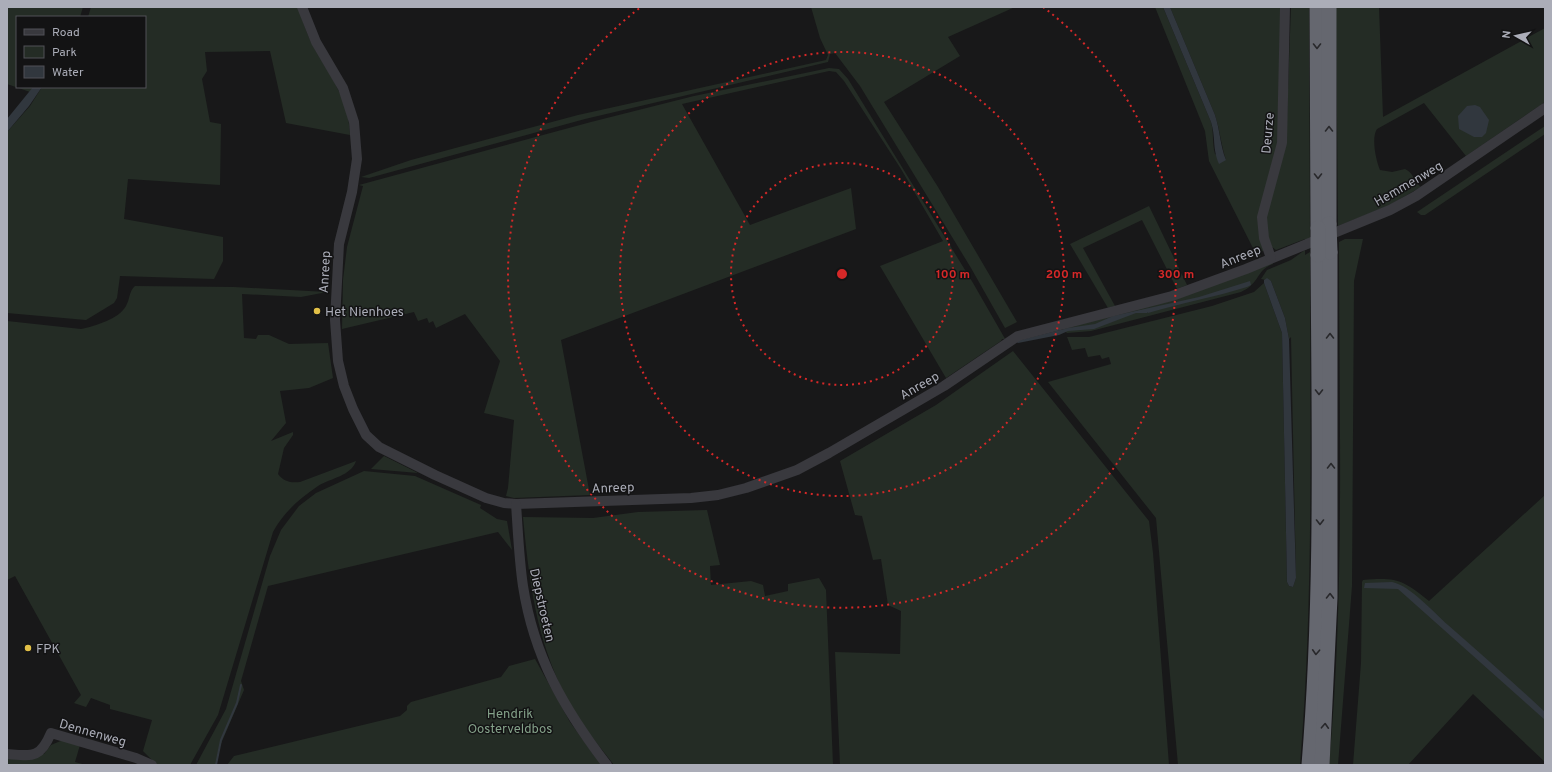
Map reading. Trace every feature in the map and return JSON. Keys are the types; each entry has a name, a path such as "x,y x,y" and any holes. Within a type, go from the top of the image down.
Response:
{"highway":[{"path":"1317,7 1324,226"},
{"path":"1309,765 1315,688 1320,563 1324,226 1329,7"},
{"path":"1322,765 1330,598 1324,254"}],"street":[{"name":"Anreep","path":"302,7 316,42 343,88 354,122 357,159 352,192 339,244 335,320 338,361 353,409 366,435 379,447 486,498 516,504 691,498 718,495 759,485 791,472 829,453 944,386 1018,336 1172,296 1271,258"},
{"name":"Deurze","path":"1271,258 1264,238 1262,217 1282,142 1285,7"},
{"name":"Hemmenweg","path":"1271,258 1390,210 1430,187 1545,108"},
{"name":"Diepstroeten","path":"516,504 523,587 536,641 563,704 580,730 607,765"},
{"name":"Dennenweg","path":"7,754 31,756 41,752 46,746 51,733 136,758 152,765"}],"green space":[{"path":"7,7 83,7 80,16 16,16 16,87 7,84"},
{"path":"91,7 298,7 311,42 331,75 342,97 349,121 350,135 286,123 270,51 205,52 207,71 202,79 210,122 221,124 220,185 128,179 124,219 223,237 223,261 214,279 120,276 117,298 114,303 86,320 7,313 7,132 30,106 41,88 146,88 146,16 88,16"},
{"path":"811,7 1015,7 948,37 960,56 884,102 938,187 1017,322 1005,328 971,268 860,86 835,53 830,54 828,62 585,119 369,178 361,177 411,160 578,115 826,60 828,55 820,38"},
{"path":"1155,7 1163,7 1211,122 1215,154 1226,160 1215,115 1170,7 1282,7 1280,133 1265,191 1263,251 1260,252 1261,255 1258,258 1209,161 1205,131"},
{"path":"1291,7 1309,7 1310,248 1305,250 1305,239 1276,250 1272,247 1266,230 1265,217 1286,145"},
{"path":"1336,7 1379,7 1383,117 1545,28 1545,102 1466,156 1424,103 1377,129 1374,143 1380,170 1392,172 1405,169 1421,187 1388,206 1338,226"},
{"path":"829,68 839,69 848,79 973,283 1005,339 1002,339 946,378 880,266 943,241 901,169 844,81 836,72 829,71 682,104 750,225 851,188 856,229 561,340 590,495 514,498 506,496 514,420 484,413 500,361 465,314 436,328 433,321 429,323 427,318 418,321 414,312 342,329 343,280 347,247 363,186 359,185 591,122 694,96"},
{"path":"18,88 32,88 30,92"},
{"path":"1545,126 1545,134 1425,215 1421,215 1417,212"},
{"path":"1149,206 1187,285 1177,289 1142,220 1083,248 1115,306 1108,308 1070,244"},
{"path":"1345,239 1363,239 1354,281 1352,586 1338,765 1329,765 1334,700 1339,570 1339,242"},
{"path":"1305,250 1305,255 1310,252 1311,445 1307,637 1300,765 1178,765 1156,518 1048,382 1111,364 1109,357 1102,359 1100,355 1088,357 1085,348 1072,350 1067,337 1089,337 1212,306 1254,292 1264,283 1282,333 1287,582 1289,586 1293,587 1296,578 1291,337 1289,339 1285,318 1271,281 1261,279 1267,270 1291,260"},
{"path":"1272,262 1273,264 1264,270 1252,285 1241,292 1091,331 1067,333 1063,329"},
{"path":"135,286 234,287 327,292 301,297 242,294 244,338 256,339 258,335 269,335 289,344 328,343 333,378 309,388 280,391 286,423 271,441 293,432 293,435 284,448 278,474 280,477 288,481 300,482 356,461 350,470 323,483 298,501 282,518 273,532 218,715 190,765 157,765 143,751 152,720 110,709 110,705 91,698 86,707 74,703 81,695 15,576 7,580 7,321 81,329 93,326 118,315 123,311"},
{"path":"1013,351 1149,521 1153,553 1169,765 840,765 835,652 900,654 901,611 888,605 881,559 873,560 862,516 855,515 840,461 936,405"},
{"path":"384,456 418,473 371,469"},
{"path":"364,471 415,476 481,505 480,508 497,519 507,521 512,550 498,532 268,586 241,681 244,690 220,746 216,765 196,765 226,709 270,556 281,530 299,506 316,493"},
{"path":"1545,495 1545,762 1473,694 1408,765 1353,765 1361,663 1363,580 1384,579 1406,584 1429,601"},
{"path":"707,510 720,565 710,566 711,585 751,581 763,585 765,596 788,591 788,584 819,578 826,590 833,765 614,765 581,722 565,695 547,652 535,608 523,517 593,518 638,512"},
{"name":"Hendrik Oosterveldbos","path":"535,659 570,722 601,765 227,765 234,756 400,716 407,710 407,706 411,702 501,677 509,666"},
{"path":"63,740 80,745 75,762 86,765 7,765 7,755 44,754 51,745"}],"water":[{"path":"1163,7 1170,7 1215,115 1222,149 1226,160 1219,164 1211,122"},
{"path":"32,88 41,88 29,106 7,132 7,119"},
{"path":"1475,105 1480,107 1489,120 1486,133 1482,137 1474,137 1459,129 1458,116 1467,106"},
{"path":"1267,278 1271,281 1285,318 1289,339 1296,578 1293,587 1289,586 1287,582 1282,333 1264,283 1264,280"},
{"path":"1250,281 1251,285 1247,287 1148,313 1136,313 1094,329 1068,331 1059,335 1018,343 1016,341 1068,328 1095,324 1113,316 1199,297"},
{"path":"1392,582 1399,584 1422,600 1545,712 1545,720 1398,589 1364,588 1365,583"}],"waterway":[{"path":"216,765 221,740 237,703 241,685"}],"place":[{"name":"Het Nienhoes","path":"317,311"},
{"name":"FPK","path":"28,648"}]}
